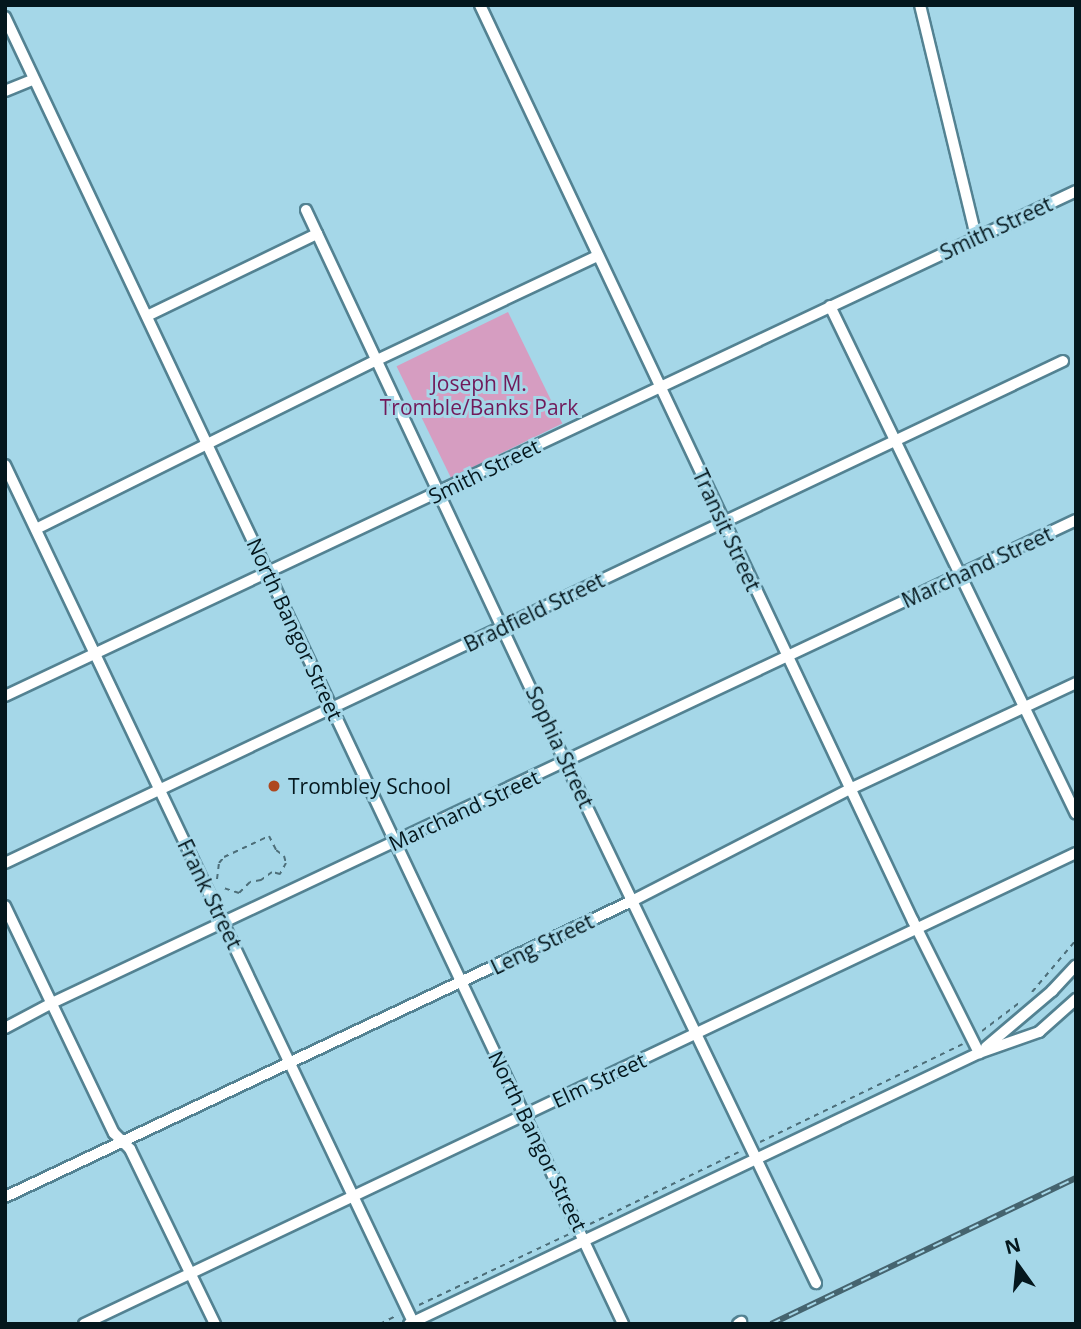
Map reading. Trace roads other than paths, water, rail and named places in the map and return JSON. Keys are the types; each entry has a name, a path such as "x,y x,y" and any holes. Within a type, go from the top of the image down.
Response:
{"street":[{"name":"Transit Street","path":"480,5 917,930 979,1053"},
{"path":"920,5 976,236"},
{"name":"North Bangor Street","path":"5,17 623,1324"},
{"path":"5,91 34,79"},
{"name":"Smith Street","path":"5,696 1076,191"},
{"name":"Sophia Street","path":"306,210 375,361 816,1283"},
{"path":"147,316 317,234"},
{"path":"36,529 375,361 597,256"},
{"path":"831,306 1022,709 1076,814"},
{"name":"Bradfield Street","path":"5,863 1063,361"},
{"name":"Frank Street","path":"5,465 412,1323"},
{"name":"Marchand Street","path":"5,1028 52,1003 1076,520"},
{"name":"Leng Street","path":"5,1197 634,900 850,789 1076,683"},
{"name":"Elm Street","path":"84,1324 1076,853"},
{"path":"5,906 114,1133 131,1149 215,1324"},
{"path":"979,1053 1037,1005 1076,965"},
{"path":"412,1323 979,1053 1038,1032 1076,999"}],"railway":[{"path":"771,1324 1076,1178"}],"place":[{"name":"Trombley School","path":"274,786"}],"park label":[{"name":"Joseph M. Tromble/Banks Park","path":"479,395"}]}
